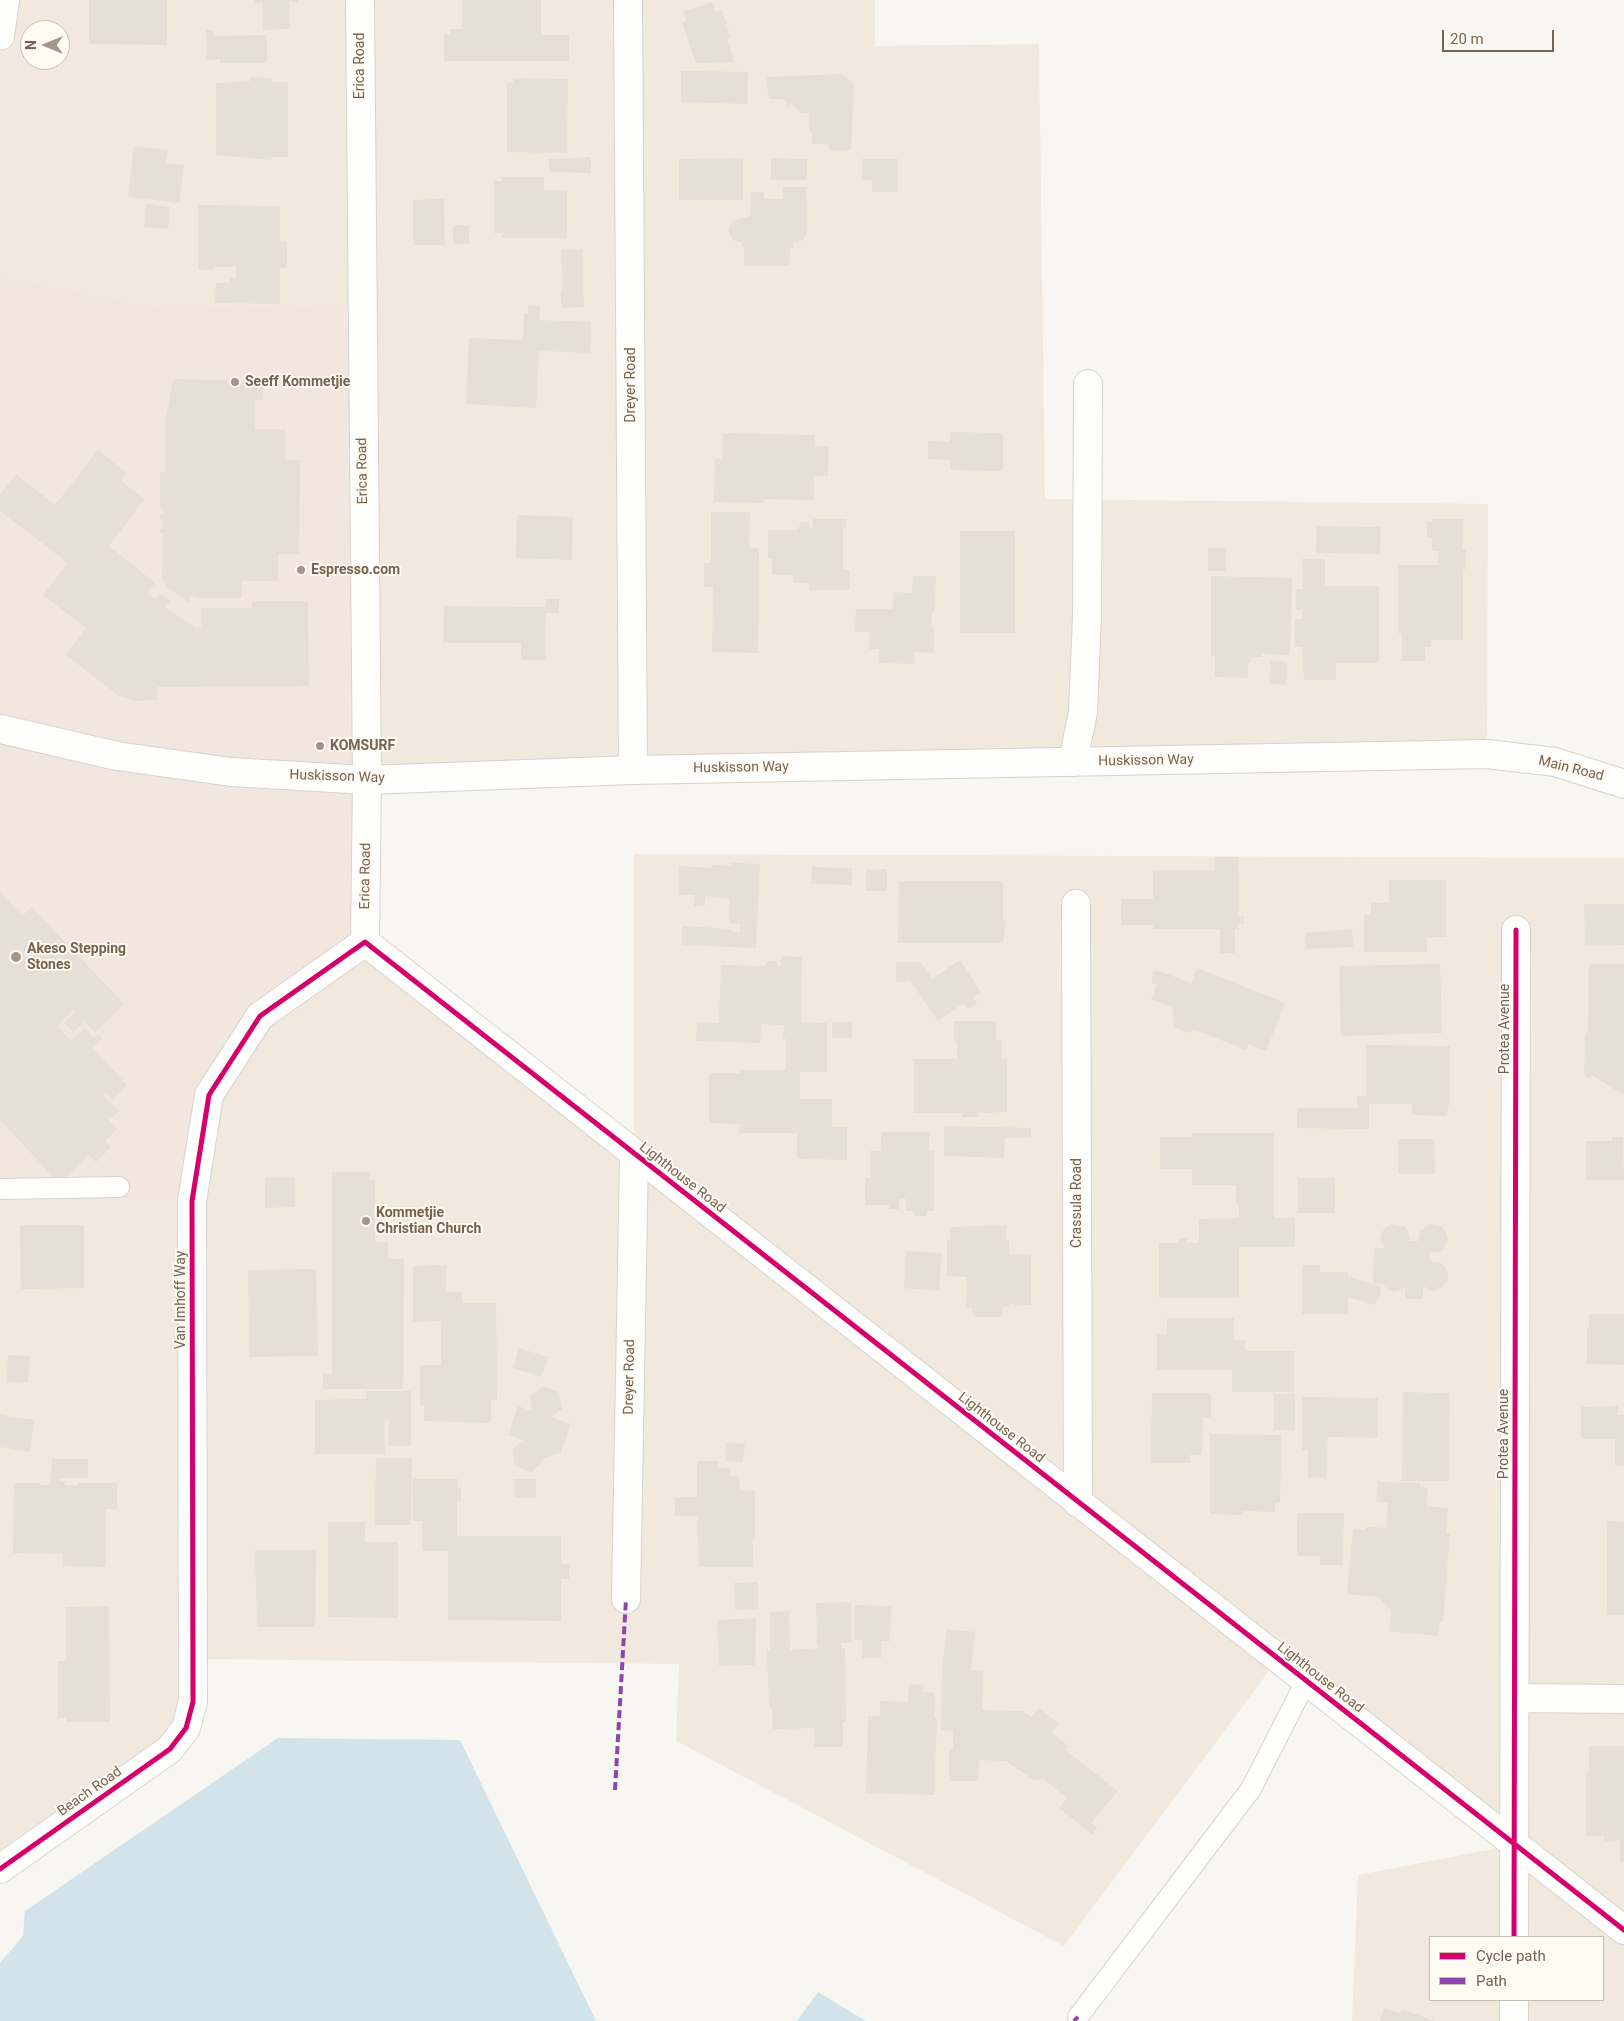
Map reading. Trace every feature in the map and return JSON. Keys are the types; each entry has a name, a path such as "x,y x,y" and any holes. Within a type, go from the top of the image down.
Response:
{"street":[{"path":"0,36 5,0"},
{"name":"Erica Road","path":"360,0 367,780 365,942"},
{"name":"Dreyer Road","path":"628,0 633,770"},
{"path":"1073,762 1083,712 1087,616 1088,384"},
{"name":"Huskisson Way","path":"0,729 117,756 222,771 367,780 633,770 1488,754"},
{"name":"Main Road","path":"1488,754 1555,762 1624,784"},
{"name":"Crassula Road","path":"1076,904 1078,1503"},
{"name":"Protea Avenue","path":"1514,1936 1516,930"},
{"name":"Lighthouse Road","path":"365,942 1624,1930"},
{"name":"Van Imhoff Way","path":"186,1728 193,1702 192,1201 210,1096 260,1016 365,942"},
{"name":"Dreyer Road","path":"626,1599 634,1154"},
{"path":"1515,1698 1624,1699"},
{"name":"Beach Road","path":"0,1870 170,1749 186,1728"},
{"path":"1514,2001 1514,2021"}],"lane":[{"path":"0,1189 119,1188"},
{"path":"1078,2018 1251,1789 1306,1681"}],"shaded area":[{"path":"5,0 875,0 875,46 1039,44 1045,499 1488,504 1487,754 367,780 361,303 167,308 0,275 0,36"},
{"path":"0,275 167,308 361,303 365,942 260,1016 209,1095 192,1201 0,1197"},
{"path":"634,854 1624,858 1624,2021 1352,2021 1358,1875 1514,1845 1278,1659 1064,1946 676,1741 679,1664 193,1659 186,1728 0,1869 0,1197 209,1095 260,1016 365,942 634,1154"},
{"path":"278,1738 460,1740 596,2021 0,2021 0,1963 23,1936 25,1911"},
{"path":"818,1992 866,2021 797,2021"}],"building":[{"path":"89,0 167,0 167,45 89,44"},
{"path":"255,0 298,0 298,2 289,2 290,29 263,30 262,2 255,3"},
{"path":"462,0 541,0 541,35 569,35 569,61 444,61 444,34 450,34 450,29 462,29"},
{"path":"712,2 715,12 722,10 731,38 727,39 734,62 696,63 682,23 686,21 683,12"},
{"path":"206,30 213,30 214,36 267,35 267,63 220,63 220,59 207,60"},
{"path":"681,71 748,72 747,104 681,102"},
{"path":"842,74 854,85 851,150 829,151 829,144 812,144 812,131 809,131 810,113 801,113 791,103 788,106 783,99 770,99 768,96 767,77"},
{"path":"250,77 272,78 272,82 288,82 288,157 272,157 272,160 216,155 216,83 250,81"},
{"path":"513,78 568,79 567,153 507,152 507,83 513,83"},
{"path":"134,146 168,150 166,163 184,165 179,203 128,197"},
{"path":"591,157 591,173 549,172 549,159"},
{"path":"743,158 743,200 679,200 679,159"},
{"path":"771,158 807,159 807,180 771,180"},
{"path":"862,159 898,159 898,192 872,192 872,180 862,180"},
{"path":"502,177 544,177 544,190 567,190 567,238 502,238 502,233 494,233 494,181 502,181"},
{"path":"783,187 806,187 807,233 803,240 793,243 793,248 790,248 789,266 744,266 744,247 742,247 742,243 733,240 728,231 732,221 750,216 751,192 764,192 764,199 783,199"},
{"path":"444,199 445,245 413,245 413,200"},
{"path":"146,204 170,207 168,229 144,227"},
{"path":"198,205 280,206 280,242 287,242 287,268 280,268 280,304 215,303 216,283 229,283 229,277 236,277 236,267 213,267 213,270 198,270"},
{"path":"453,225 469,225 469,244 453,244"},
{"path":"582,249 584,307 561,308 561,291 563,291 561,250"},
{"path":"528,305 540,306 539,320 591,322 590,353 539,351 536,408 466,404 469,338 523,340 524,313 528,313"},
{"path":"173,379 263,381 263,400 255,400 255,429 285,429 285,460 300,460 299,554 278,554 278,581 242,581 242,598 201,598 192,596 188,602 165,586 165,581 162,581 163,533 160,533 160,529 163,529 163,520 160,520 160,514 163,514 163,508 160,508 160,472 165,472 165,425"},
{"path":"950,432 1003,433 1003,471 950,470 950,460 928,459 928,441 950,442"},
{"path":"723,433 815,435 815,446 829,446 828,476 814,476 814,500 764,499 763,503 714,502 715,459 722,459"},
{"path":"98,450 127,473 121,481 144,499 109,546 155,583 147,593 155,599 160,594 170,601 165,607 196,628 201,627 201,608 252,608 252,601 308,601 309,686 157,687 157,700 137,701 119,696 66,655 86,628 43,595 68,563 0,511 0,495 16,474 55,505"},
{"path":"711,512 750,512 749,548 759,548 758,653 712,652 713,587 704,587 704,563 711,563"},
{"path":"517,515 573,517 572,560 516,558"},
{"path":"813,519 846,519 846,528 843,528 842,570 850,570 850,590 809,590 809,583 793,583 793,575 772,575 772,559 768,559 768,530 798,530 801,522 809,522 809,528 813,528"},
{"path":"1432,519 1463,519 1462,550 1466,550 1466,569 1463,569 1463,640 1431,640 1431,647 1425,647 1425,661 1402,661 1402,633 1398,633 1398,565 1438,565 1438,551 1432,551 1432,538 1427,538 1427,521 1432,521"},
{"path":"1317,526 1381,527 1380,554 1316,553"},
{"path":"960,531 1015,531 1015,633 960,633"},
{"path":"1208,548 1226,548 1226,571 1208,571"},
{"path":"1302,559 1325,559 1325,586 1379,586 1379,663 1336,663 1336,680 1304,680 1302,647 1295,647 1295,619 1302,619 1302,610 1296,610 1296,589 1303,589"},
{"path":"913,576 936,576 935,612 932,612 931,627 934,627 934,653 915,652 914,664 878,663 879,649 869,649 870,632 855,632 856,609 893,609 894,592 912,593"},
{"path":"1211,576 1292,578 1290,655 1262,654 1262,657 1253,657 1248,664 1248,678 1215,677 1215,656 1211,656"},
{"path":"546,599 559,599 559,613 546,613 545,660 521,660 521,643 443,643 444,606 546,607"},
{"path":"1271,661 1287,662 1286,685 1269,684"},
{"path":"1215,857 1238,857 1239,916 1244,916 1244,924 1239,924 1239,929 1235,929 1235,953 1220,953 1220,929 1153,929 1153,925 1121,925 1121,899 1153,899 1153,870 1215,870"},
{"path":"731,863 760,864 756,948 682,945 682,926 732,929 732,932 740,932 740,924 729,923 730,899 705,896 705,906 694,906 694,895 678,895 679,866 712,868 712,865 731,866"},
{"path":"812,867 852,868 852,885 811,884"},
{"path":"887,869 887,891 866,891 866,870"},
{"path":"1389,880 1446,880 1446,937 1427,937 1427,952 1364,952 1364,915 1371,915 1371,903 1389,903"},
{"path":"899,881 1003,881 1003,920 1006,920 1003,943 898,943"},
{"path":"0,892 22,916 32,907 124,1004 95,1032 85,1022 73,1032 64,1023 75,1012 74,1010 57,1026 71,1041 85,1028 94,1038 98,1034 102,1039 93,1048 127,1085 112,1100 106,1092 103,1095 119,1111 109,1120 117,1129 105,1141 111,1147 96,1162 89,1155 60,1184 0,1120"},
{"path":"1584,904 1624,904 1624,945 1585,946"},
{"path":"1352,929 1353,947 1306,949 1305,933"},
{"path":"781,956 802,957 801,1022 827,1023 827,1072 800,1072 800,1099 832,1099 832,1127 847,1127 847,1160 797,1159 797,1133 739,1133 740,1124 709,1123 709,1073 740,1073 740,1070 786,1070 786,1039 783,1039 784,1025 761,1024 760,1043 696,1041 697,1022 719,1023 721,965 764,966 769,961 775,961 781,967"},
{"path":"960,960 981,992 973,998 977,1003 968,1009 964,1003 938,1021 910,980 896,982 896,962 921,962 932,979"},
{"path":"1440,964 1442,1033 1341,1036 1339,966"},
{"path":"1589,964 1624,964 1624,1095 1592,1075 1590,1079 1584,1075 1585,1033 1588,1033"},
{"path":"1197,968 1285,1003 1266,1051 1249,1044 1246,1050 1195,1030 1187,1033 1174,1027 1173,1008 1151,999 1157,985 1152,984 1153,971 1162,972 1191,983"},
{"path":"954,1021 996,1021 996,1040 1002,1040 1002,1059 1007,1058 1007,1112 979,1113 979,1117 962,1117 962,1113 914,1113 914,1059 957,1059 957,1041 954,1041"},
{"path":"832,1022 852,1022 852,1038 832,1038"},
{"path":"1366,1045 1450,1046 1450,1105 1448,1105 1447,1116 1412,1115 1412,1104 1369,1104 1369,1129 1297,1128 1297,1108 1357,1108 1357,1096 1366,1096"},
{"path":"944,1126 1031,1128 1031,1138 1005,1138 1004,1158 944,1156"},
{"path":"881,1132 929,1132 929,1151 934,1151 934,1211 927,1211 927,1216 914,1216 914,1211 906,1211 906,1199 899,1199 899,1209 889,1209 889,1205 865,1205 865,1178 870,1178 870,1151 881,1151"},
{"path":"1192,1133 1274,1133 1274,1218 1295,1218 1295,1247 1239,1247 1239,1298 1159,1298 1159,1243 1179,1243 1179,1238 1187,1238 1187,1243 1199,1243 1199,1219 1239,1218 1239,1204 1236,1205 1236,1185 1192,1185 1192,1169 1160,1169 1160,1137 1192,1137"},
{"path":"1612,1137 1623,1137 1624,1180 1586,1180 1586,1141 1612,1141"},
{"path":"1398,1139 1434,1139 1435,1174 1398,1174"},
{"path":"332,1172 369,1172 369,1180 375,1180 375,1242 388,1242 388,1259 404,1259 403,1389 323,1389 323,1373 332,1373"},
{"path":"294,1177 295,1207 265,1208 265,1178"},
{"path":"1298,1178 1335,1178 1335,1213 1298,1213"},
{"path":"1392,1224 1404,1226 1408,1231 1410,1241 1418,1241 1420,1231 1430,1224 1441,1226 1448,1238 1444,1249 1440,1252 1430,1253 1430,1261 1441,1263 1446,1268 1448,1280 1440,1289 1434,1291 1423,1286 1423,1299 1405,1299 1405,1287 1395,1292 1382,1284 1373,1284 1374,1248 1384,1248 1380,1238 1382,1232"},
{"path":"20,1225 84,1225 84,1288 21,1289"},
{"path":"1006,1225 1006,1240 1009,1240 1009,1254 1031,1254 1031,1305 1009,1304 1009,1307 1003,1307 1001,1317 975,1317 975,1314 972,1314 972,1308 966,1308 967,1277 947,1276 947,1240 950,1240 950,1227"},
{"path":"906,1251 942,1253 939,1291 904,1288"},
{"path":"446,1265 446,1292 462,1292 462,1303 496,1303 497,1400 491,1400 491,1423 424,1421 424,1405 420,1405 420,1365 441,1365 441,1321 413,1322 413,1266"},
{"path":"1302,1265 1320,1265 1320,1272 1348,1272 1348,1276 1381,1287 1381,1294 1374,1305 1348,1297 1348,1314 1302,1314"},
{"path":"316,1269 318,1356 249,1357 248,1270"},
{"path":"1589,1314 1624,1314 1624,1365 1587,1364"},
{"path":"1167,1318 1234,1318 1234,1340 1245,1340 1245,1351 1294,1351 1294,1392 1232,1392 1232,1370 1157,1370 1157,1334 1167,1334"},
{"path":"519,1348 548,1357 542,1377 513,1368"},
{"path":"8,1355 30,1356 28,1383 7,1382"},
{"path":"543,1386 559,1392 562,1409 551,1417 571,1424 560,1454 558,1453 543,1459 544,1461 531,1472 515,1466 512,1449 523,1440 508,1435 518,1406 532,1411 530,1397"},
{"path":"366,1391 411,1391 411,1446 389,1446 389,1419 384,1420 385,1454 315,1454 315,1400 366,1399"},
{"path":"1403,1392 1450,1393 1449,1481 1402,1481"},
{"path":"1152,1393 1211,1393 1211,1417 1203,1417 1202,1455 1190,1455 1190,1463 1151,1463"},
{"path":"1274,1394 1295,1394 1295,1430 1274,1430"},
{"path":"1302,1397 1378,1398 1378,1438 1328,1437 1326,1478 1308,1477 1308,1450 1302,1450"},
{"path":"1618,1406 1618,1415 1624,1415 1624,1466 1615,1466 1615,1439 1581,1439 1581,1407"},
{"path":"0,1415 34,1420 30,1452 0,1447"},
{"path":"1210,1434 1281,1435 1280,1503 1275,1503 1275,1512 1243,1511 1243,1515 1210,1514"},
{"path":"726,1442 745,1444 743,1462 725,1461"},
{"path":"376,1458 412,1458 411,1525 375,1525"},
{"path":"52,1459 88,1459 88,1478 59,1478 59,1481 65,1481 65,1485 117,1483 117,1509 106,1509 106,1567 63,1566 63,1554 13,1553 14,1483 50,1485"},
{"path":"697,1461 719,1461 719,1468 729,1468 730,1476 739,1475 740,1491 755,1490 753,1567 699,1567 697,1516 675,1516 675,1497 697,1497"},
{"path":"413,1479 458,1479 458,1488 461,1488 461,1501 457,1501 457,1536 561,1536 561,1564 569,1564 569,1579 561,1579 561,1621 448,1620 448,1551 422,1551 422,1521 413,1521"},
{"path":"514,1479 536,1479 536,1498 515,1498"},
{"path":"1378,1482 1420,1483 1420,1487 1428,1488 1426,1506 1448,1508 1446,1533 1450,1534 1443,1622 1440,1622 1438,1636 1389,1631 1391,1611 1379,1597 1347,1594 1353,1529 1366,1530 1366,1527 1386,1528 1388,1503 1376,1502"},
{"path":"1297,1513 1344,1513 1343,1565 1320,1565 1320,1556 1297,1556"},
{"path":"1607,1521 1624,1522 1624,1615 1607,1615"},
{"path":"328,1522 365,1522 365,1542 398,1542 398,1618 328,1617"},
{"path":"255,1550 316,1550 315,1627 257,1627"},
{"path":"758,1582 758,1609 735,1610 734,1583"},
{"path":"851,1602 852,1643 841,1643 841,1648 845,1648 846,1722 843,1722 843,1747 815,1747 814,1728 773,1729 772,1708 769,1708 767,1650 770,1650 770,1612 789,1611 790,1650 819,1648 817,1644 816,1603"},
{"path":"855,1605 891,1606 890,1641 882,1641 881,1658 862,1658 862,1640 854,1640"},
{"path":"109,1606 110,1722 66,1722 66,1718 58,1718 58,1661 66,1661 66,1607"},
{"path":"756,1618 755,1665 719,1666 717,1620"},
{"path":"947,1629 975,1632 971,1670 983,1670 982,1710 1023,1711 1031,1717 1039,1708 1059,1724 1052,1733 1068,1746 1065,1750 1118,1791 1091,1823 1097,1827 1092,1834 1059,1808 1067,1798 1043,1779 1034,1780 1006,1761 979,1760 978,1781 949,1781 949,1749 953,1749 953,1731 941,1730 942,1669"},
{"path":"909,1684 924,1685 923,1692 935,1693 934,1718 937,1718 934,1795 866,1793 868,1716 880,1716 880,1701 908,1702"},
{"path":"1589,1746 1624,1746 1624,1862 1620,1862 1620,1840 1604,1841 1604,1836 1586,1836 1586,1773 1589,1773"},
{"path":"1384,2008 1400,2013 1402,2009 1434,2021 1380,2021"}],"marked path":[{"path":"615,1790 626,1599"},
{"path":"1074,2021 1078,2017"}],"cycle path":[{"path":"1514,1936 1516,930"},
{"path":"0,1869 170,1749 186,1728 193,1702 192,1201 209,1095 260,1016 365,942 1624,1930"}],"place":[{"name":"Seeff Kommetjie","path":"235,382"},
{"name":"Espresso.com","path":"301,570"},
{"name":"KOMSURF","path":"320,746"},
{"name":"Akeso Stepping Stones","path":"16,957"},
{"name":"Kommetjie Christian Church","path":"366,1221"}]}
